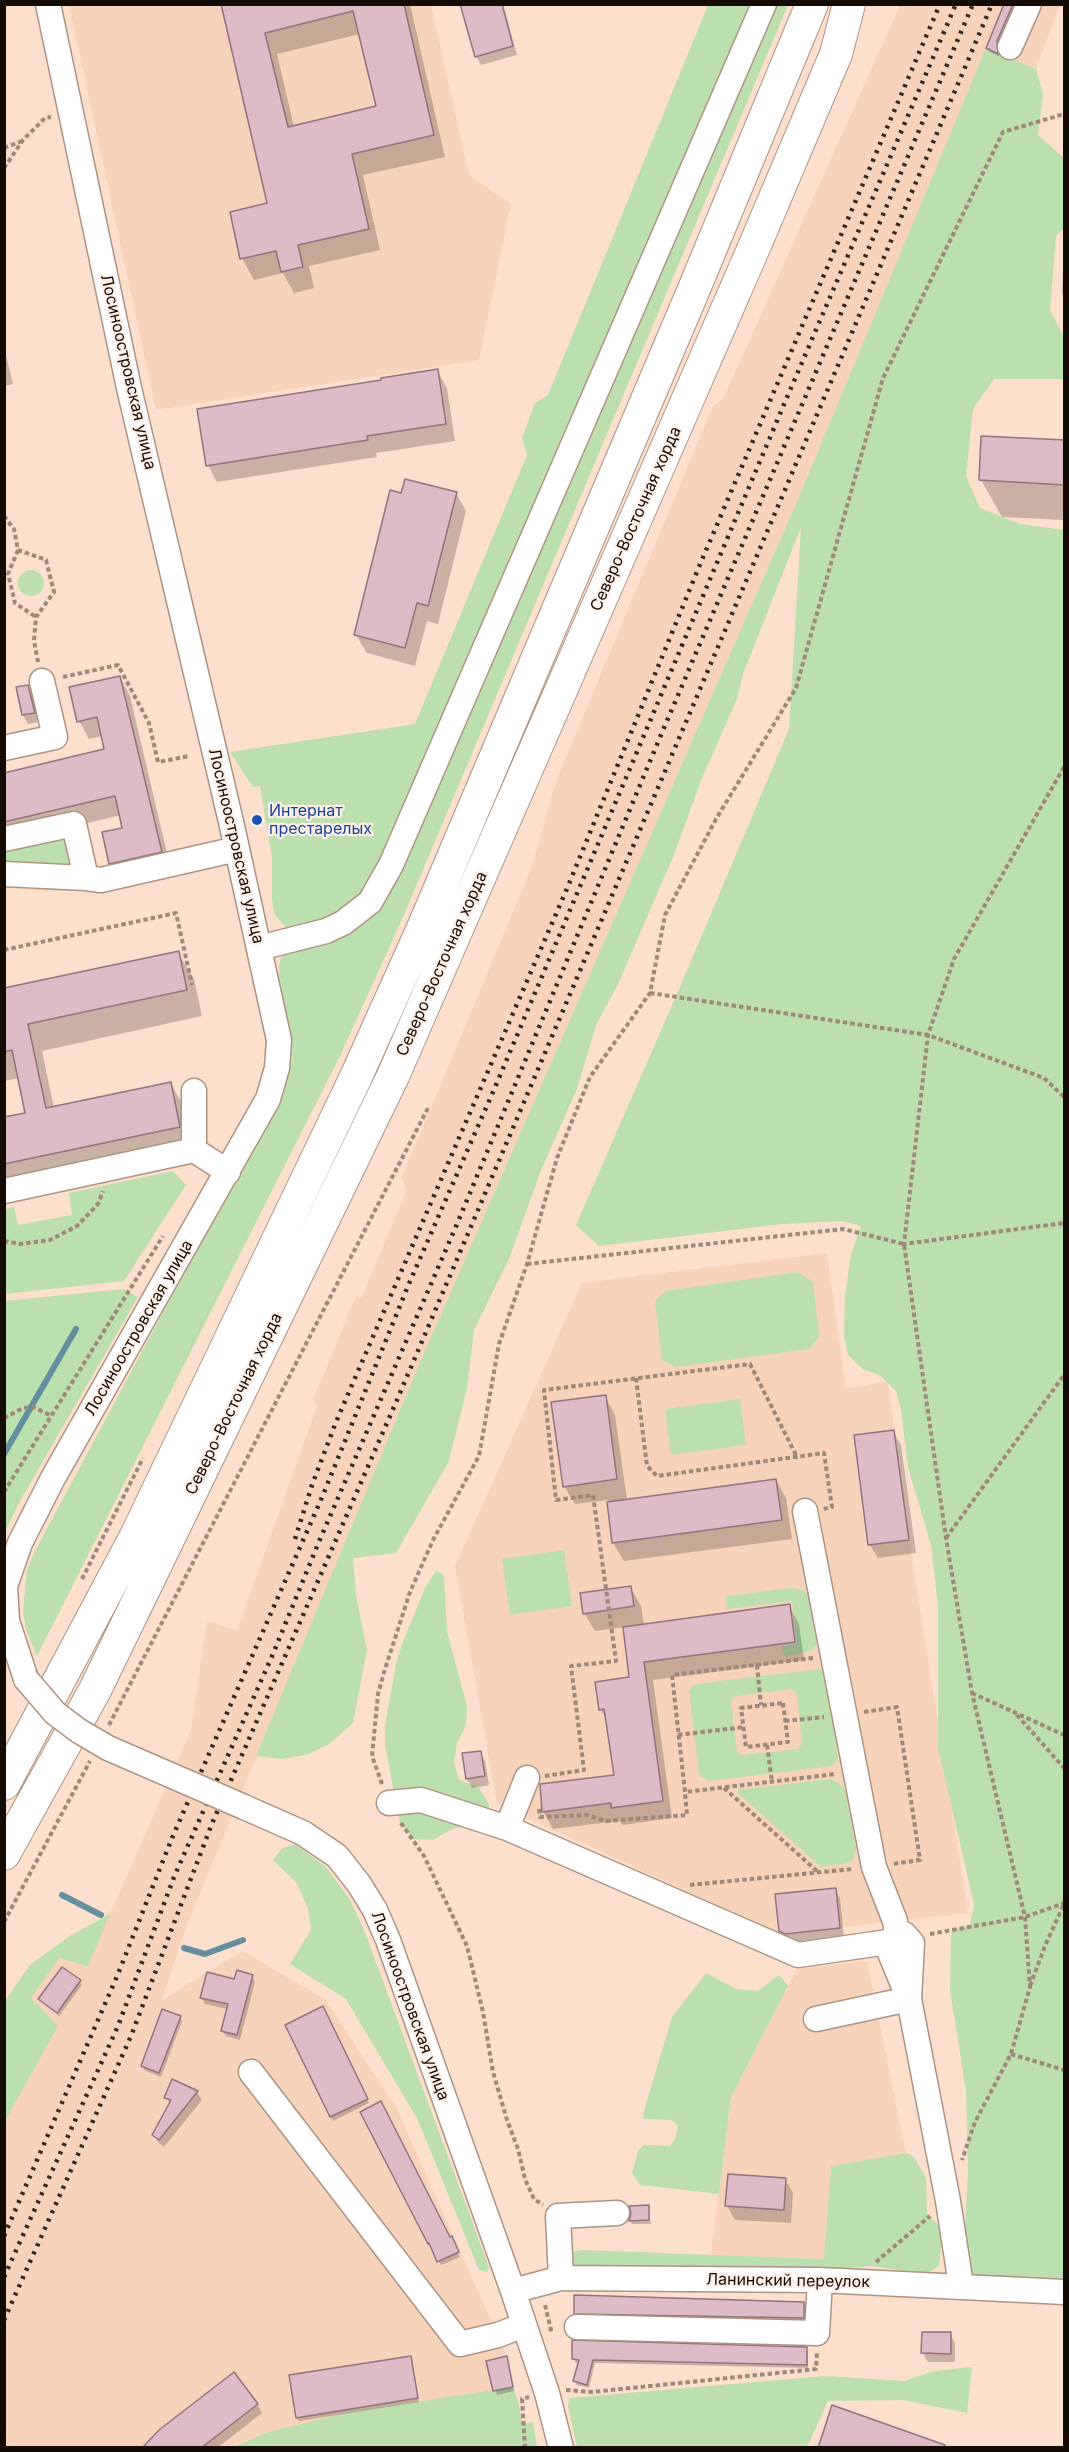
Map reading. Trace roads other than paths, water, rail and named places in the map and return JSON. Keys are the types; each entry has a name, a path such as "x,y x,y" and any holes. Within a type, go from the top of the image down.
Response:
{"main road":[{"name":"Северо-Восточная хорда","path":"4,1784 136,1536 355,1079 437,895 812,4"},
{"name":"Северо-Восточная хорда","path":"4,1854 95,1690 393,1076 836,54 849,4"}],"street":[{"name":"Лосиноостровская улица","path":"48,4 129,388 237,849 279,1040 277,1068 268,1099 53,1478 20,1543 5,1586 7,1621 26,1679 55,1713 79,1731 108,1748 303,1833 337,1856 359,1884 375,1910 388,1940 513,2291 547,2393 561,2448"},
{"path":"259,948 326,931 343,923 370,902 392,865 764,4"},
{"name":"Северо-Восточная хорда","path":"836,54 856,4"},
{"path":"1010,47 1029,4"},
{"path":"4,748 55,736 42,681"},
{"path":"4,838 74,824 86,878"},
{"path":"4,874 101,880 237,849"},
{"path":"194,1091 194,1150"},
{"path":"4,1191 194,1150 228,1172"},
{"path":"805,1511 874,1867 895,1921 898,1938"},
{"path":"507,1828 527,1778"},
{"path":"389,1803 421,1800 507,1828 798,1955 898,1938 912,1943 909,1999 948,2201 961,2285"},
{"path":"816,2019 909,1999"},
{"path":"251,2072 460,2344 498,2336 524,2325"},
{"path":"561,2278 558,2216 617,2213"},
{"name":"Ланинский переулок","path":"513,2291 561,2278 820,2280 961,2285 1065,2292"},
{"path":"577,2327 817,2333 820,2280"}],"waterway":[{"path":"4,1454 76,1329"},
{"path":"62,1895 101,1915"},
{"path":"184,1948 205,1954 243,1940"}],"railway":[{"path":"295,1539 312,1485 336,1422 566,891 701,562 940,4"},
{"path":"4,2236 118,1974 172,1838 323,1495 408,1286 496,1085 956,4"},
{"path":"4,2277 118,2026 174,1877 273,1654 318,1544 457,1224 658,742 973,4"},
{"path":"4,2320 131,2036 211,1826 397,1400 992,4"}],"place":[{"name":"Интернат престарелых","path":"257,820"}]}
